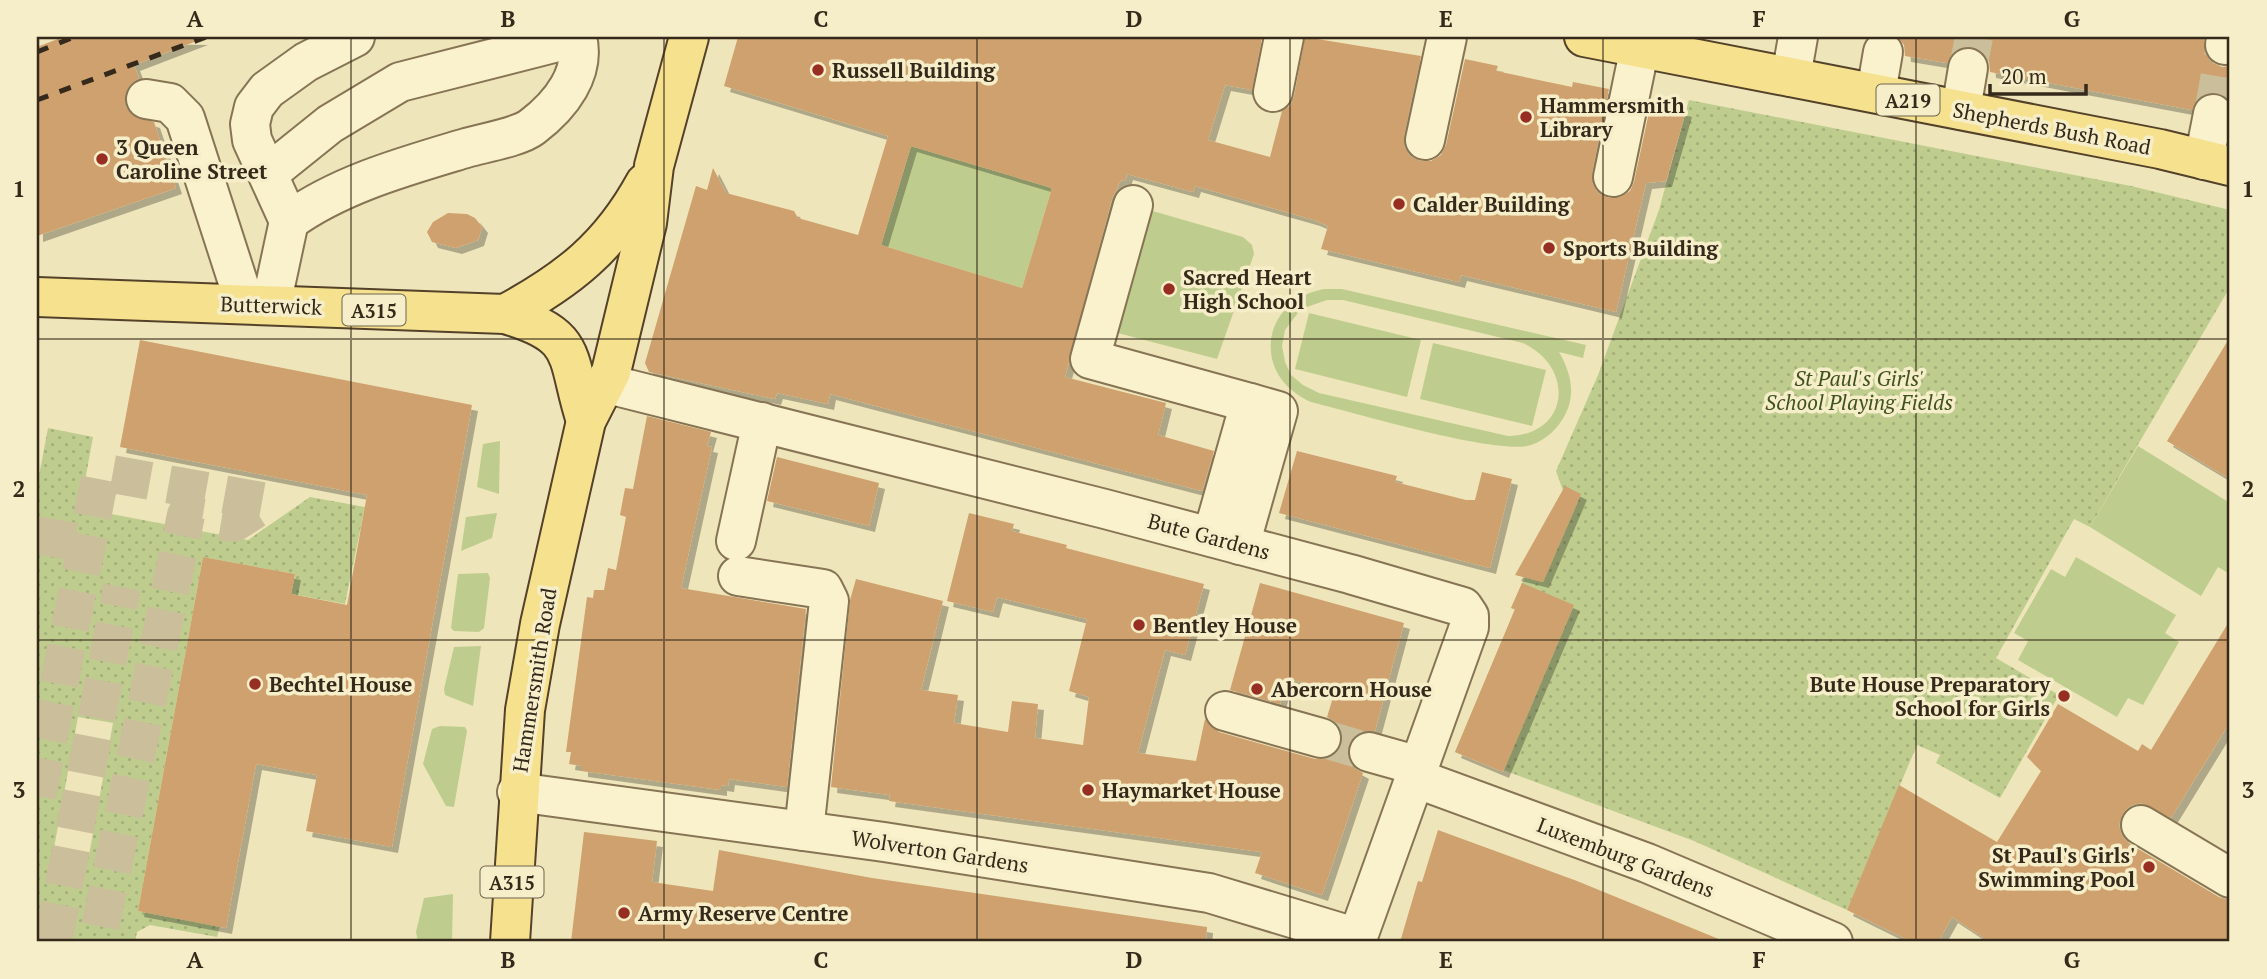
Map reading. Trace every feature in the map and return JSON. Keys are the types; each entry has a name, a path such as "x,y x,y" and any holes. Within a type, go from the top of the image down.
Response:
{"main road":[{"name":"Shepherds Bush Road","path":"1584,37 1641,42 1791,77 2217,163"},
{"name":"Hammersmith Road","path":"510,942 524,710 540,624 586,421 608,384 647,223 654,166 680,42"},
{"name":"A315","path":"505,314 558,284 606,242 627,215 654,166"},
{"name":"Butterwick","path":"37,297 505,314"},
{"name":"Hammersmith Road","path":"505,314 537,323 558,338 567,350 586,421"}],"street":[{"path":"289,221 252,140 250,124 254,107 267,90 296,69 355,37"},
{"path":"258,305 289,221 314,202 435,157 531,128 565,94 577,73 580,50 577,37 400,82 330,124 269,173"},
{"path":"1273,92 1284,37"},
{"path":"1424,139 1447,37"},
{"path":"1791,77 1798,37"},
{"path":"1613,177 1641,42"},
{"path":"1876,93 1884,52"},
{"path":"1961,110 1968,68"},
{"path":"146,99 170,103 185,118 258,305"},
{"path":"2213,114 2217,163"},
{"path":"1133,205 1090,359 1250,403 1226,541"},
{"name":"Bute Gardens","path":"608,384 1226,541 1463,607 1469,616 1469,627 1357,940"},
{"path":"762,422 737,559 822,589 828,594 829,601 804,831"},
{"path":"1225,711 1321,738"},
{"name":"Luxemburg Gardens","path":"1369,752 1647,863 1833,942"},
{"name":"Wolverton Gardens","path":"517,792 804,831 1209,893 1357,940"},
{"path":"2141,825 2230,878"}],"green space":[{"name":"St Paul's Girls' School Playing Fields","path":"1689,100 2131,186 2230,210 2230,287 2090,527 2074,519 1996,658 2059,695 2000,798 1936,763 1940,755 1917,745 1847,910 1694,841 1455,752 1515,610 1511,608 1563,491 1556,471 1598,375 1659,210"},
{"path":"911,146 1052,188 1022,288 881,245"},
{"path":"1149,210 1243,237 1252,245 1254,254 1217,359 1114,332"},
{"path":"1324,289 1342,289 1586,345 1583,358 1559,352 1571,389 1566,413 1556,428 1542,440 1531,445 1514,447 1458,439 1311,402 1292,390 1279,375 1272,358 1271,340 1276,323 1287,308 1303,296","holes":["1327,300 1343,300 1523,343 1540,354 1552,368 1558,383 1554,413 1544,425 1528,433 1508,436 1319,393 1303,385 1291,375 1285,362 1282,346 1285,330 1301,309"]},
{"path":"1309,313 1421,340 1407,397 1295,369"},
{"path":"1433,343 1546,370 1532,426 1420,399"},
{"path":"48,428 93,437 80,508 248,540 310,497 365,507 345,604 291,594 295,574 203,557 138,911 220,926 217,937 150,925 137,932 135,942 37,942 37,486","holes":["78,717 113,723 89,855 54,848"]},
{"path":"500,441 499,494 477,487 483,444"},
{"path":"2138,446 2230,503 2230,569 2228,573 2218,567 2201,596 2090,527"},
{"path":"497,513 492,538 461,551 466,517"},
{"path":"2076,557 2176,615 2165,633 2179,642 2143,705 2128,698 2117,717 2018,660 2028,641 2014,633 2051,569 2065,577"},
{"path":"488,573 490,578 484,628 479,632 454,631 451,628 458,574"},
{"path":"481,646 473,706 445,695 454,647"},
{"path":"440,726 465,727 467,731 454,807 446,806 423,764 432,729"},
{"path":"453,894 452,942 418,942 416,932 424,898"}],"building":[{"name":"3 Queen Caroline Street","path":"63,37 202,39 134,65 139,78 130,85 125,95 125,106 132,115 154,122 176,188 37,236 37,47"},
{"path":"738,37 1262,37 1252,90 1225,85 1208,140 1270,157 1282,111 1290,106 1294,96 1305,37 1421,56 1404,146 1410,156 1421,161 1431,161 1441,155 1446,145 1465,59 1498,66 1496,71 1572,87 1573,82 1609,89 1592,183 1598,193 1609,198 1620,197 1630,191 1634,182 1651,103 1686,111 1666,181 1646,183 1616,312 1461,275 1459,282 1321,249 1328,226 1314,220 1195,186 1193,192 1127,174 1112,199 1065,377 1166,403 1158,435 1214,451 1202,491 830,394 828,404 777,393 775,399 649,372 645,363 696,186 707,190 713,168 726,193 794,211 798,218 858,235 888,136 724,86","holes":["911,146 1052,188 1022,288 881,245"]},
{"path":"1898,37 2204,37 2205,53 2211,62 2222,67 2230,66 2230,102 2218,93 2207,93 2197,99 2192,110 1990,72 1989,61 1982,52 1971,46 1960,48 1951,55 1947,63 1905,56 1904,45"},
{"path":"448,213 467,214 475,218 482,227 478,240 456,248 432,242 427,232 433,222"},
{"path":"2230,337 2230,479 2167,441"},
{"path":"140,340 472,405 392,847 306,831 317,775 256,764 226,928 138,911 203,557 295,574 291,594 347,605 367,495 120,447"},
{"path":"647,416 711,432 707,446 712,447 681,588 806,609 787,787 729,779 728,786 721,785 721,790 582,771 582,766 569,764 571,752 566,752 587,597 593,598 594,590 604,590 608,568 616,570 626,517 620,515 625,488 633,489"},
{"path":"1297,451 1397,476 1395,482 1466,500 1475,500 1482,472 1512,479 1490,568 1279,513"},
{"path":"777,457 879,483 869,526 767,501"},
{"path":"1565,486 1581,494 1543,582 1515,575"},
{"path":"969,513 1014,524 1012,531 1067,545 1066,548 1204,584 1185,655 1165,650 1138,753 1196,761 1205,719 1219,732 1315,759 1327,759 1337,753 1342,745 1342,733 1337,723 1327,717 1335,691 1286,678 1280,704 1230,690 1260,583 1404,623 1375,731 1363,731 1353,737 1348,745 1348,758 1354,768 1363,773 1322,895 1255,873 1262,852 889,801 890,795 831,787 850,600 856,579 943,601 921,690 958,695 954,723 1008,732 1012,701 1038,704 1035,738 1083,745 1089,697 1069,691 1087,619 997,597 993,612 947,601"},
{"path":"1522,583 1574,605 1503,772 1455,752 1515,609 1511,608"},
{"path":"2230,620 2230,722 2171,818 2141,803 2130,806 2123,813 2119,825 2122,836 2130,844 2219,897 2230,900 2230,942 1990,942 1952,917 1938,942 1912,942 1847,910 1899,785 1997,842 2041,771 2027,757 2058,704 2138,751 2142,744 2151,750"},
{"path":"1438,830 1577,881 1726,942 1400,942 1418,881 1422,882"},
{"path":"584,832 657,841 652,882 713,891 719,850 872,878 1207,927 1206,942 571,942"}],"tunnel":[{"path":"1968,68 1974,37"},
{"path":"2213,114 2225,45"},
{"path":"37,796 101,472 267,502 234,523 186,515 97,942"},
{"path":"37,535 87,544"},
{"path":"53,942 122,587"},
{"path":"1321,738 1369,752"}],"railway":[{"path":"37,52 74,37"},
{"path":"37,100 206,37"}],"place":[{"name":"Russell Building","path":"818,70"},
{"name":"Hammersmith Library","path":"1526,117"},
{"name":"3 Queen Caroline Street","path":"102,159"},
{"name":"Calder Building","path":"1399,204"},
{"name":"Sports Building","path":"1549,248"},
{"name":"Sacred Heart High School","path":"1169,289"},
{"name":"Bentley House","path":"1139,625"},
{"name":"Bechtel House","path":"255,684"},
{"name":"Abercorn House","path":"1257,689"},
{"name":"Bute House Preparatory School for Girls","path":"2064,696"},
{"name":"Haymarket House","path":"1088,790"},
{"name":"St Paul's Girls' Swimming Pool","path":"2149,867"},
{"name":"Army Reserve Centre","path":"624,913"}]}
